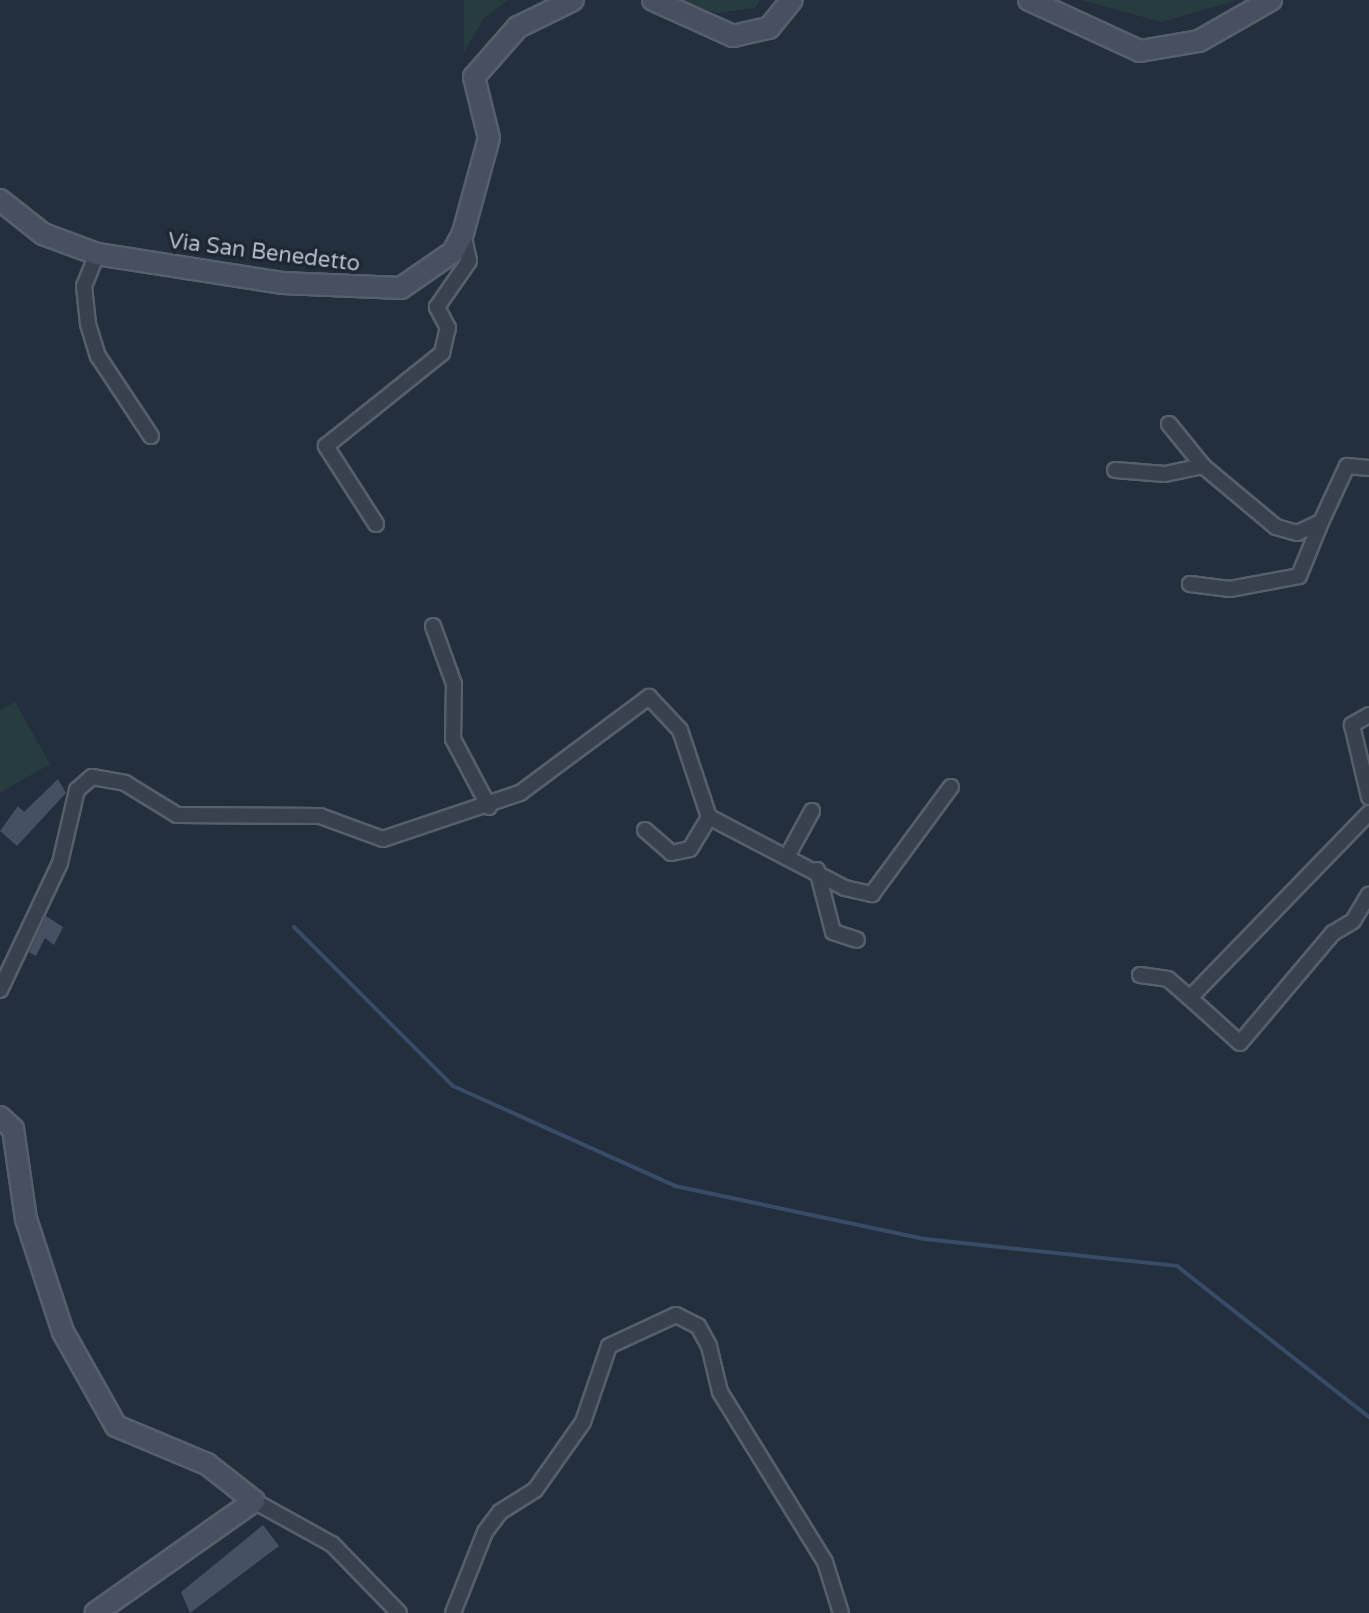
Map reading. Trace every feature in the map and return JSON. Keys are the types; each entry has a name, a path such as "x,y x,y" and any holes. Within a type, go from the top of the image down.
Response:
{"street":[{"name":"Via San Benedetto","path":"0,200 43,234 97,254 379,291 414,282 453,252 463,233 489,138 474,77 518,27 573,0"},
{"path":"653,0 733,36 769,28 792,0"},
{"path":"1029,0 1140,51 1199,41 1271,0"},
{"path":"376,524 326,446 442,353 448,328 437,307 469,261 463,233"},
{"path":"97,254 84,286 91,335 151,436"},
{"path":"1169,424 1203,466 1276,527 1297,533 1321,522"},
{"path":"1115,470 1165,474 1203,466"},
{"path":"1190,584 1230,589 1299,576 1338,477 1347,466 1369,468"},
{"path":"433,626 454,684 453,739 489,807"},
{"path":"0,990 60,863 77,790 92,777 125,783 177,815 320,816 383,839 489,807 649,697 680,730 709,817 872,894 951,787"},
{"path":"1369,715 1352,725 1369,797"},
{"path":"789,853 812,811"},
{"path":"1190,998 1369,813"},
{"path":"645,830 671,853 690,849 709,817"},
{"path":"817,870 833,932 857,940"},
{"path":"1140,975 1168,979 1240,1043 1333,933 1353,921 1369,894"},
{"path":"0,1117 13,1129 26,1219 63,1332 116,1426 207,1464 254,1501 332,1544 399,1613"},
{"path":"453,1613 485,1532 500,1512 535,1490 583,1422 609,1346 676,1315 698,1326 709,1346 720,1392 825,1562 841,1613"},
{"path":"95,1613 254,1501"}],"green space":[{"path":"464,0 508,0 484,18 464,52"},
{"path":"681,0 760,0 755,8 716,13"},
{"path":"1082,0 1238,0 1161,22"},
{"path":"15,702 50,764 0,793 0,710"}],"building":[{"path":"58,779 66,793 17,846 0,831 18,806 24,812"},
{"path":"46,916 63,927 54,945 45,938 36,956 29,952"},
{"path":"263,1525 279,1546 190,1613 181,1592"}],"waterway":[{"path":"294,927 453,1086 675,1186 925,1239 1177,1266 1369,1417"}]}
